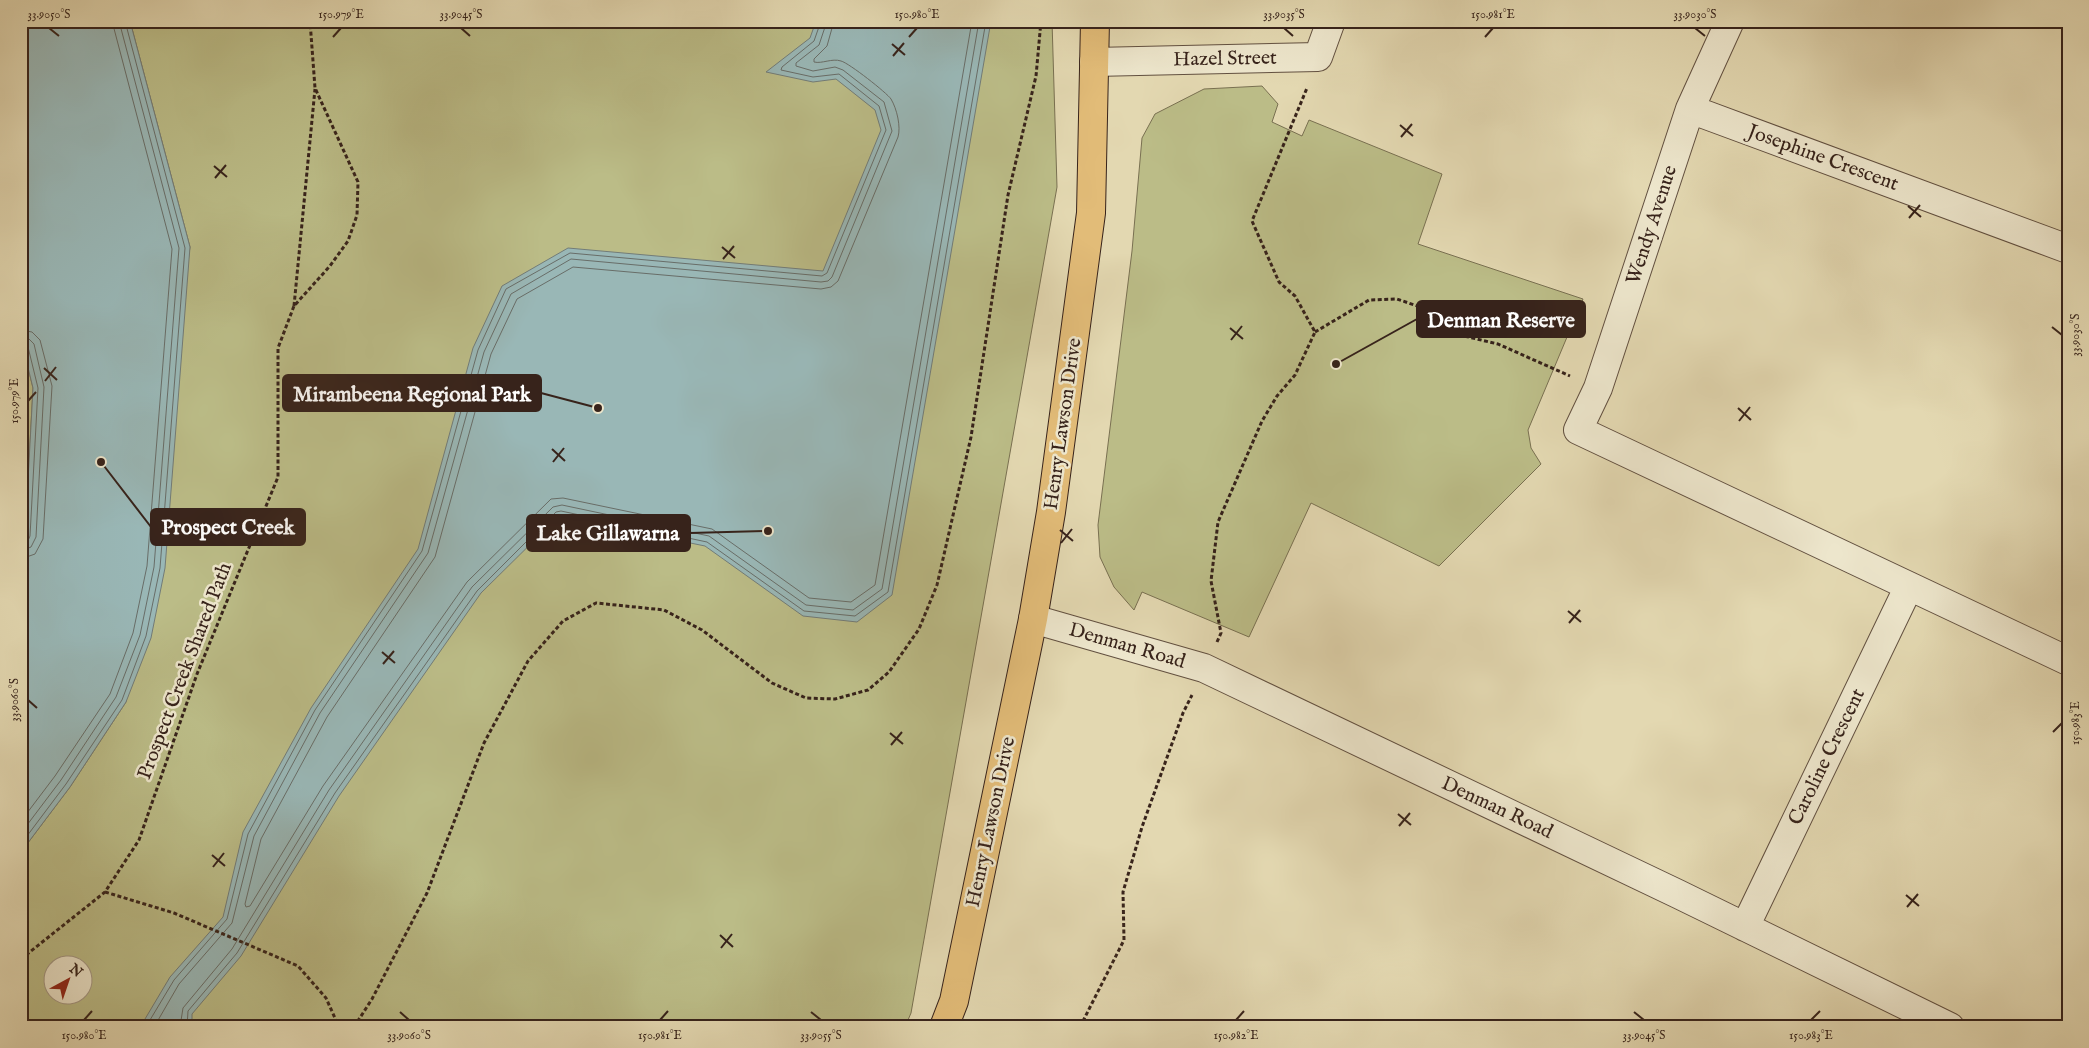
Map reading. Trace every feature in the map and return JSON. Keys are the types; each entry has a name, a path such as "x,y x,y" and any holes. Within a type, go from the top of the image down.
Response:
{"main road":[{"name":"Henry Lawson Drive","path":"944,1027 954,1001 1033,619 1051,512 1091,213 1095,21"}],"street":[{"path":"1318,57 1331,21"},
{"name":"Wendy Avenue","path":"1730,21 1690,109 1598,388 1578,430 1909,586"},
{"name":"Hazel Street","path":"1094,62 1318,57"},
{"name":"Josephine Crescent","path":"1690,109 2068,249"},
{"path":"1909,586 2068,661"},
{"name":"Caroline Crescent","path":"1744,927 1909,586"},
{"name":"Denman Road","path":"1033,619 1204,668 1678,894 1950,1027"}],"path":[{"name":"Prospect Creek Shared Path","path":"21,959 105,892 138,840 197,674 278,478 278,348 294,306 330,266 348,241 357,215 358,182 315,88 310,21"},
{"path":"354,1027 372,999 427,892 484,743 528,661 563,621 596,604 664,610 702,630 772,683 806,698 835,699 868,690 889,672 919,629 936,585 971,437 1008,195 1036,76 1041,21"},
{"path":"1315,332 1294,296 1279,282 1252,221 1284,146 1318,57"},
{"path":"294,306 315,88"},
{"path":"1080,1027 1124,940 1123,892 1142,827 1183,713 1221,633 1211,581 1218,522 1262,421 1277,396 1295,375 1315,332 1369,300 1397,299 1423,308 1464,336 1498,344 1598,388"},
{"path":"105,892 174,913 298,966 326,998 339,1027"}],"green space":[{"path":"130,21 1052,21 1057,187 911,1013 905,1027 21,1027 21,852 70,787 126,702 190,247"},
{"path":"1262,86 1278,104 1272,122 1302,136 1309,120 1442,174 1418,244 1583,299 1528,430 1531,448 1541,464 1439,566 1311,503 1249,637 1142,592 1134,610 1114,587 1100,557 1098,525 1132,251 1142,138 1155,114 1204,89"},
{"path":"21,339 33,388 25,536 21,546"}],"water":[{"path":"21,21 130,21 190,247 165,568 151,638 126,702 70,787 21,852 21,546 25,536 33,388 21,339"},
{"path":"816,21 991,21 892,595 857,622 803,616 705,546 559,516 481,593 339,796 241,956 192,1014 192,1027 145,1027 145,1019 170,977 223,917 243,832 311,708 418,549 473,348 502,286 568,248 823,271 881,130 875,110 836,79 813,82 766,72 810,38"}],"place":[{"name":"Denman Reserve","path":"1336,364"},
{"name":"Mirambeena Regional Park","path":"598,408"},
{"name":"Prospect Creek","path":"101,462"},
{"name":"Lake Gillawarna","path":"768,531"}]}
